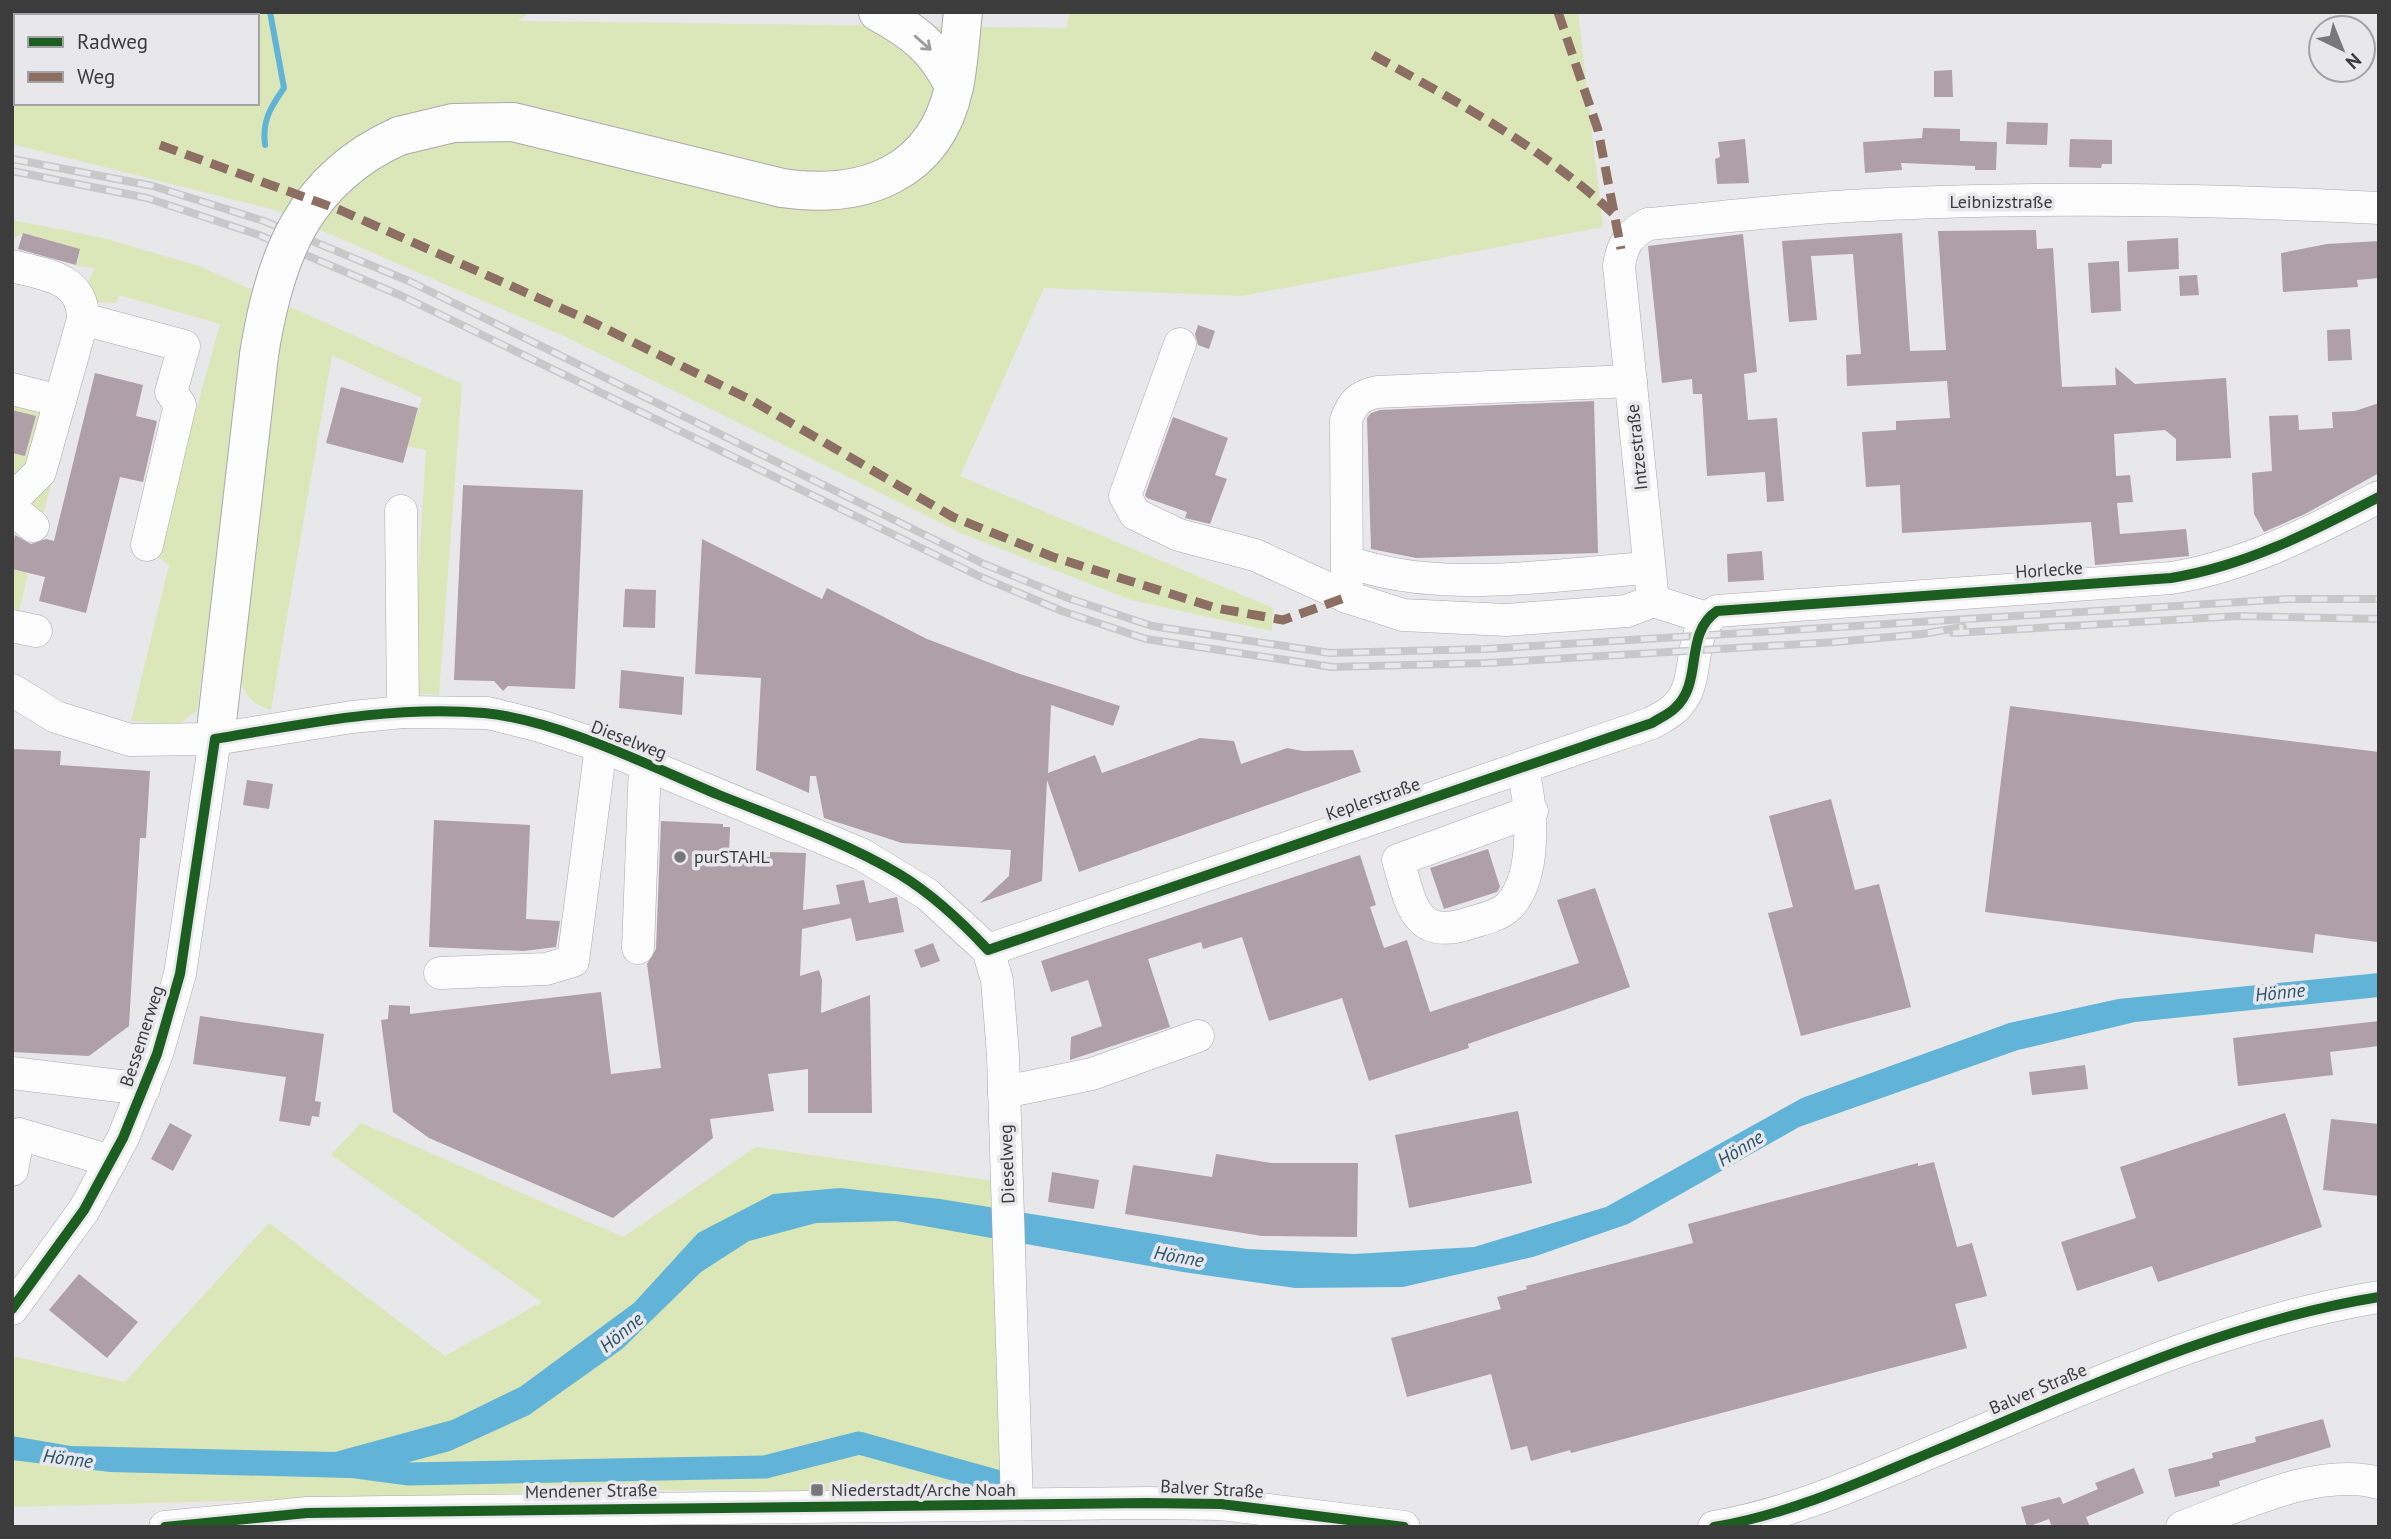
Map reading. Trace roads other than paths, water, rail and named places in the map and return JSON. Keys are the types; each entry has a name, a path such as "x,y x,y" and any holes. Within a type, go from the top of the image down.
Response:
{"main road":[{"path":"878,12 924,42 942,61 954,86"},
{"path":"215,739 259,355 274,283 297,225 325,188 349,163 373,147 399,136 453,123 513,122 632,149 733,178 810,192 840,191 878,181 912,162 940,127 954,86 963,12"}],"street":[{"name":"Leibnizstraße","path":"1629,238 1648,224 1847,206 1940,202 2298,204 2379,208"},
{"name":"Intzestraße","path":"1629,238 1621,248 1619,266 1653,601"},
{"path":"12,266 63,279 73,286 80,297 83,319 40,472 13,499"},
{"path":"83,319 184,346 171,392 180,405 148,545"},
{"path":"1180,344 1125,496 1135,513 1179,535 1255,555 1347,597 1403,615 1506,620 1627,611 1653,601 1707,618"},
{"path":"1347,597 1349,562 1346,420 1351,407 1361,395 1377,392 1631,381"},
{"path":"12,389 60,401"},
{"name":"Horlecke","path":"1707,618 1717,611 2157,579 2203,573 2250,559 2379,497"},
{"path":"401,511 403,712"},
{"path":"1349,562 1370,569 1452,581 1650,568"},
{"name":"Keplerstraße","path":"988,950 1652,723 1677,707 1688,685 1698,635 1707,618"},
{"name":"Dieselweg","path":"12,690 56,717 130,740 215,739 352,717 403,712 488,713 601,746 861,854 900,875 936,901 988,950 997,980 1002,1022 1017,1504"},
{"name":"Bessemerweg","path":"12,1309 66,1238 111,1161 144,1088 180,974 215,739"},
{"path":"440,973 546,969 573,961 601,746"},
{"path":"638,948 645,764"},
{"path":"1522,766 1532,811 1532,831 1517,895 1508,907 1497,914 1450,930 1436,929 1423,922 1413,908 1398,860 1532,811"},
{"path":"1004,1092 1092,1074 1198,1036"},
{"path":"12,1073 144,1088"},
{"path":"12,1170 19,1134 111,1161"},
{"name":"Balver Straße","path":"1714,1527 1790,1508 1845,1488 2148,1362 2218,1337 2277,1318 2379,1297"},
{"path":"2182,1527 2307,1483 2348,1478 2379,1483"},
{"name":"Mendener Straße","path":"165,1527 307,1513 727,1517 1017,1504"},
{"name":"Balver Straße","path":"1017,1504 1221,1504 1404,1527"}],"water":[{"name":"Hönne","path":"2379,973 2379,997 2135,1022 2018,1050 1799,1127 1628,1224 1533,1257 1403,1287 1295,1288 1183,1272 896,1221 816,1223 749,1241 701,1272 622,1349 529,1415 450,1451 350,1478 110,1472 12,1460 12,1436 71,1446 335,1452 452,1420 520,1387 634,1303 698,1233 773,1194 840,1188 940,1199 1247,1249 1354,1254 1474,1247 1606,1207 1802,1098 2009,1023 2118,999"}],"waterway":[{"path":"265,145 268,115 284,88 270,12"},
{"path":"349,1466 409,1474 765,1467 859,1443 1000,1482"}],"railway":[{"path":"12,159 153,186 264,221 411,282 984,564 1068,598 1152,626 1330,653 1485,649 2289,599 2379,599"},
{"path":"12,171 147,198 259,235 402,296 981,577 1062,611 1146,639 1332,667 1487,663 1835,642 1922,634 1963,627"},
{"path":"1953,633 2239,616 2379,619"}],"place":[{"name":"purSTAHL","path":"680,857"},
{"name":"Niederstadt/Arche Noah","path":"817,1490"}]}
